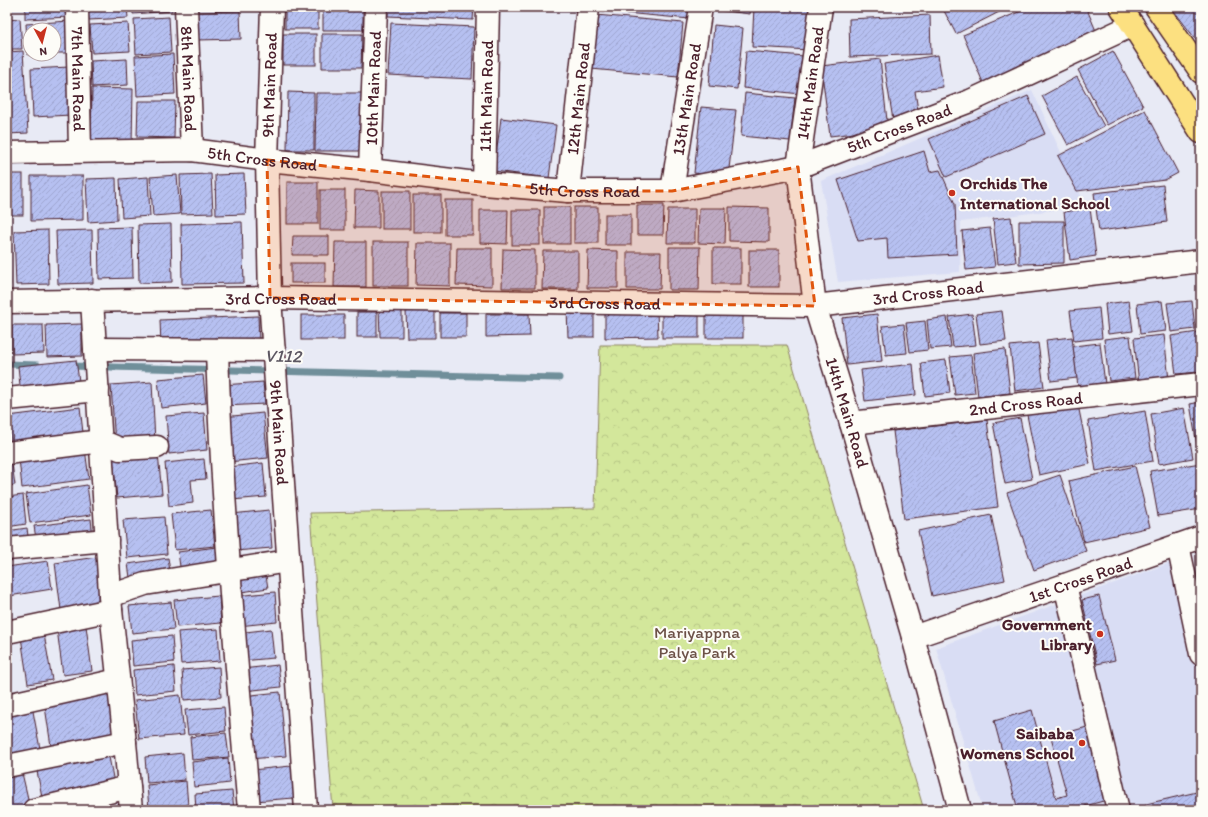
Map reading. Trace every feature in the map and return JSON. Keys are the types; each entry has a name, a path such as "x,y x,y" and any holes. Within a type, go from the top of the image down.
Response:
{"main road":[{"path":"1121,7 1201,132"},
{"path":"1156,7 1201,72"}],"street":[{"name":"7th Main Road","path":"77,7 80,151"},
{"name":"8th Main Road","path":"186,7 192,150"},
{"name":"9th Main Road","path":"272,7 267,160 270,298 306,810"},
{"name":"10th Main Road","path":"370,170 376,7"},
{"name":"11th Main Road","path":"484,184 488,7"},
{"name":"12th Main Road","path":"568,191 588,7"},
{"name":"13th Main Road","path":"672,191 701,7"},
{"name":"14th Main Road","path":"821,7 798,167 815,306 851,423 913,636 960,810"},
{"name":"5th Cross Road","path":"7,153 192,150 267,160 370,170 484,184 568,191 672,191 798,167 970,101 1133,25"},
{"name":"3rd Cross Road","path":"7,302 270,298 815,306 1201,262"},
{"path":"92,300 111,603 131,810"},
{"path":"95,352 274,355"},
{"path":"217,354 223,492 249,810"},
{"path":"7,399 97,384"},
{"name":"2nd Cross Road","path":"851,423 1201,384"},
{"path":"7,453 101,441 120,449 156,447"},
{"name":"1st Cross Road","path":"913,636 1201,537"},
{"path":"7,549 107,540"},
{"path":"1178,545 1201,654"},
{"path":"7,632 111,603 145,584 288,560"},
{"path":"1065,585 1118,810"},
{"path":"7,705 118,680"},
{"path":"7,766 125,742"},
{"path":"34,810 129,787"}],"highlighted area":[{"path":"267,160 568,191 672,191 798,167 815,306 270,298"}],"shaded area":[{"name":"Orchids The International School","path":"1032,90 1086,206 961,222 960,272 838,282 821,181"},
{"name":"Saibaba Womens School","path":"1175,561 1201,675 1201,810 983,810 936,648"}],"green space":[{"name":"Mariyappna Palya Park","path":"600,345 787,345 924,810 333,810 310,513 595,508"}],"building":[{"path":"25,7 69,7 70,17 25,19"},
{"path":"88,7 127,7 128,18 89,20"},
{"path":"133,7 172,7 172,11 133,14"},
{"path":"285,7 318,7 318,29 285,29"},
{"path":"323,7 363,7 363,30 323,30"},
{"path":"388,7 474,7 473,20 388,16"},
{"path":"592,7 691,7 690,19 592,10"},
{"path":"718,7 751,7 750,14 717,10"},
{"path":"754,7 812,7 810,50 752,47"},
{"path":"942,7 1009,7 956,34"},
{"path":"1031,7 1086,7 1099,38 984,85 963,35"},
{"path":"1171,7 1201,7 1201,38 1197,41"},
{"path":"240,11 241,39 197,40 196,12"},
{"path":"596,15 683,23 678,77 591,69"},
{"path":"930,15 931,54 850,57 849,19"},
{"path":"169,17 171,52 136,54 134,19"},
{"path":"20,19 22,49 7,49 7,20"},
{"path":"69,21 70,53 62,53 62,22 55,22"},
{"path":"128,23 130,51 92,53 90,25"},
{"path":"391,23 474,27 472,79 388,75"},
{"path":"714,25 743,28 737,89 709,86"},
{"path":"283,34 316,34 316,65 283,65"},
{"path":"322,34 362,34 361,68 322,68"},
{"path":"22,51 28,133 7,134 7,52"},
{"path":"746,51 804,56 801,94 743,88"},
{"path":"1113,51 1143,106 1107,125 1078,70"},
{"path":"173,54 175,94 137,96 135,56"},
{"path":"938,55 943,87 915,91 919,117 893,120 884,64"},
{"path":"127,59 128,85 92,87 91,61"},
{"path":"880,59 888,129 830,136 821,66"},
{"path":"69,67 71,115 33,117 31,69"},
{"path":"1077,77 1104,126 1068,145 1042,96"},
{"path":"92,88 133,89 132,144 91,142"},
{"path":"288,92 314,93 314,150 287,150"},
{"path":"316,93 363,93 362,151 315,151"},
{"path":"745,93 795,98 790,141 741,136"},
{"path":"1028,96 1045,134 946,177 929,139"},
{"path":"138,101 175,101 174,138 137,137"},
{"path":"701,107 736,110 728,177 694,173"},
{"path":"1145,110 1178,173 1165,180 1077,191 1058,156"},
{"path":"501,118 556,125 549,178 494,171"},
{"path":"924,151 930,172 940,170 955,204 957,254 888,258 887,238 858,241 838,180"},
{"path":"7,174 23,174 23,215 7,215"},
{"path":"211,174 213,213 181,214 180,175"},
{"path":"244,174 246,214 216,215 215,175"},
{"path":"177,175 180,214 153,216 150,177"},
{"path":"31,176 83,176 83,220 31,221"},
{"path":"148,177 150,216 122,218 120,179"},
{"path":"116,178 117,220 88,222 86,179"},
{"path":"287,182 318,182 318,224 287,224"},
{"path":"1163,185 1167,222 1099,231 1094,193"},
{"path":"320,190 345,190 345,230 320,230"},
{"path":"355,190 379,191 379,228 354,228"},
{"path":"382,191 410,191 410,229 382,229"},
{"path":"413,195 441,195 441,232 413,232"},
{"path":"445,200 473,200 473,235 445,235"},
{"path":"637,205 664,205 663,235 637,235"},
{"path":"544,207 570,207 570,244 544,244"},
{"path":"574,207 598,207 598,243 574,243"},
{"path":"729,207 769,208 769,242 729,241"},
{"path":"699,208 726,208 725,244 698,243"},
{"path":"1090,208 1096,256 1070,260 1064,212"},
{"path":"668,209 695,209 695,243 667,243"},
{"path":"480,210 508,210 507,244 480,243"},
{"path":"512,210 540,210 540,245 512,245"},
{"path":"605,214 631,214 631,245 605,245"},
{"path":"1011,217 1016,262 998,264 993,219"},
{"path":"1019,221 1064,221 1064,263 1019,264"},
{"path":"242,222 244,283 182,284 181,224"},
{"path":"8,224 10,285 7,285"},
{"path":"171,224 172,282 139,283 138,225"},
{"path":"132,227 133,278 99,279 98,228"},
{"path":"990,228 995,267 966,270 962,231"},
{"path":"48,230 49,284 16,285 14,231"},
{"path":"92,230 93,283 58,284 56,231"},
{"path":"293,236 329,236 329,255 292,255"},
{"path":"335,242 366,242 366,287 334,287"},
{"path":"373,242 408,242 408,286 373,286"},
{"path":"417,243 450,243 450,286 416,285"},
{"path":"669,247 700,247 699,290 669,290"},
{"path":"457,248 492,248 492,286 456,285"},
{"path":"713,248 741,248 741,284 713,284"},
{"path":"503,249 535,250 535,288 502,288"},
{"path":"588,250 618,251 618,288 587,288"},
{"path":"749,250 779,250 779,287 749,287"},
{"path":"543,251 578,251 578,289 542,289"},
{"path":"627,252 661,252 660,289 627,289"},
{"path":"291,263 325,263 325,283 291,283"},
{"path":"1201,300 1201,329 1199,330 1196,301"},
{"path":"1129,301 1133,331 1108,334 1105,304"},
{"path":"1162,301 1166,331 1140,334 1137,304"},
{"path":"1192,301 1195,329 1171,332 1167,303"},
{"path":"379,308 402,308 402,337 380,337"},
{"path":"1099,308 1102,338 1074,341 1070,311"},
{"path":"567,309 594,309 594,337 568,337"},
{"path":"406,311 435,311 435,338 407,338"},
{"path":"657,311 658,337 605,338 605,312"},
{"path":"662,311 699,311 699,338 662,338"},
{"path":"706,311 743,311 743,338 706,338"},
{"path":"1002,311 1006,341 980,344 976,314"},
{"path":"357,312 377,312 377,337 357,337"},
{"path":"440,313 466,313 466,337 440,337"},
{"path":"486,314 529,314 530,336 486,337"},
{"path":"877,314 882,361 847,365 842,318"},
{"path":"972,314 976,345 953,347 949,317"},
{"path":"301,315 344,315 344,340 301,340"},
{"path":"258,316 259,341 161,345 160,320"},
{"path":"947,317 951,347 930,349 927,320"},
{"path":"925,321 928,350 910,352 906,323"},
{"path":"82,324 82,356 47,357 46,325"},
{"path":"904,324 907,353 886,355 882,326"},
{"path":"12,325 43,325 44,353 12,354"},
{"path":"1198,332 1201,372 1176,374 1171,336"},
{"path":"1164,335 1169,380 1139,384 1134,338"},
{"path":"1130,336 1135,378 1109,381 1104,339"},
{"path":"1072,337 1077,378 1051,381 1046,340"},
{"path":"1038,343 1044,387 1015,391 1010,346"},
{"path":"1100,343 1105,384 1078,387 1073,346"},
{"path":"1005,349 1010,393 978,397 973,353"},
{"path":"971,355 975,393 955,395 950,357"},
{"path":"76,360 80,388 21,395 18,366"},
{"path":"946,360 950,393 925,396 921,363"},
{"path":"913,364 916,395 865,401 861,370"},
{"path":"203,375 206,403 161,408 158,379"},
{"path":"152,382 155,442 115,444 111,385"},
{"path":"263,382 265,404 224,406 223,385"},
{"path":"1201,402 1201,457 1199,457 1190,404"},
{"path":"1078,405 1090,464 1039,475 1027,415"},
{"path":"80,407 84,441 12,450 8,416"},
{"path":"1184,408 1193,458 1159,464 1151,414"},
{"path":"1145,411 1153,461 1096,471 1088,421"},
{"path":"204,413 207,450 169,454 166,416"},
{"path":"263,413 268,458 228,462 223,417"},
{"path":"1020,418 1032,479 1005,484 993,423"},
{"path":"987,420 998,507 904,519 893,431"},
{"path":"85,449 89,479 22,488 19,458"},
{"path":"158,454 162,494 117,498 113,458"},
{"path":"11,457 15,485 7,486 7,458"},
{"path":"204,459 206,479 191,480 193,503 169,506 165,463"},
{"path":"263,463 266,497 232,500 229,467"},
{"path":"1201,463 1201,509 1158,516 1150,471"},
{"path":"1135,466 1150,527 1084,542 1069,481"},
{"path":"1060,475 1086,551 1034,570 1007,493"},
{"path":"87,485 91,515 30,523 26,494"},
{"path":"23,495 26,524 7,527 7,497"},
{"path":"211,510 215,546 175,550 171,514"},
{"path":"269,510 272,548 235,551 232,514"},
{"path":"991,515 1005,580 932,596 918,531"},
{"path":"164,517 167,554 127,558 123,520"},
{"path":"91,519 93,538 37,545 34,526"},
{"path":"27,528 29,544 7,547 7,531"},
{"path":"217,547 220,570 181,574 178,552"},
{"path":"97,557 104,604 61,610 55,563"},
{"path":"168,558 171,578 131,584 128,564"},
{"path":"48,561 52,589 9,596 7,585 7,567"},
{"path":"265,570 268,588 235,593 233,574"},
{"path":"275,592 277,622 238,626 235,596"},
{"path":"219,596 221,623 177,627 174,600"},
{"path":"1099,596 1115,660 1097,664 1082,600"},
{"path":"171,602 174,629 132,633 129,606"},
{"path":"86,626 92,671 63,675 57,629"},
{"path":"218,629 220,661 181,664 178,632"},
{"path":"271,629 274,658 241,661 237,633"},
{"path":"44,634 52,680 28,684 21,637"},
{"path":"172,636 174,662 133,666 131,640"},
{"path":"278,665 281,687 244,691 242,669"},
{"path":"174,666 176,691 135,695 133,670"},
{"path":"219,667 221,697 184,700 182,670"},
{"path":"109,689 118,734 51,746 44,700"},
{"path":"280,692 286,756 249,759 242,696"},
{"path":"180,695 184,735 139,739 135,700"},
{"path":"32,706 41,754 7,760 7,710"},
{"path":"224,707 226,731 188,735 185,710"},
{"path":"1032,710 1056,798 1067,795 1051,737 1087,727 1107,800 1085,806 1086,810 1018,810 994,721"},
{"path":"226,733 229,757 192,760 190,737"},
{"path":"108,752 115,788 43,802 36,766"},
{"path":"183,753 185,780 147,783 145,757"},
{"path":"228,758 230,783 194,787 192,762"},
{"path":"291,766 294,798 255,801 252,770"},
{"path":"22,773 30,807 18,810 7,810 7,777"},
{"path":"186,781 188,806 149,809 147,785"},
{"path":"232,791 234,810 196,810 195,794"},
{"path":"1201,791 1201,810 1148,810 1146,804"}],"waterway":[{"name":"V112","path":"7,364 37,365"},
{"name":"V112","path":"69,366 559,378"}],"place":[{"name":"Orchids The International School","path":"952,193"},
{"name":"Government Library","path":"1100,634"},
{"name":"Saibaba Womens School","path":"1082,743"}]}
